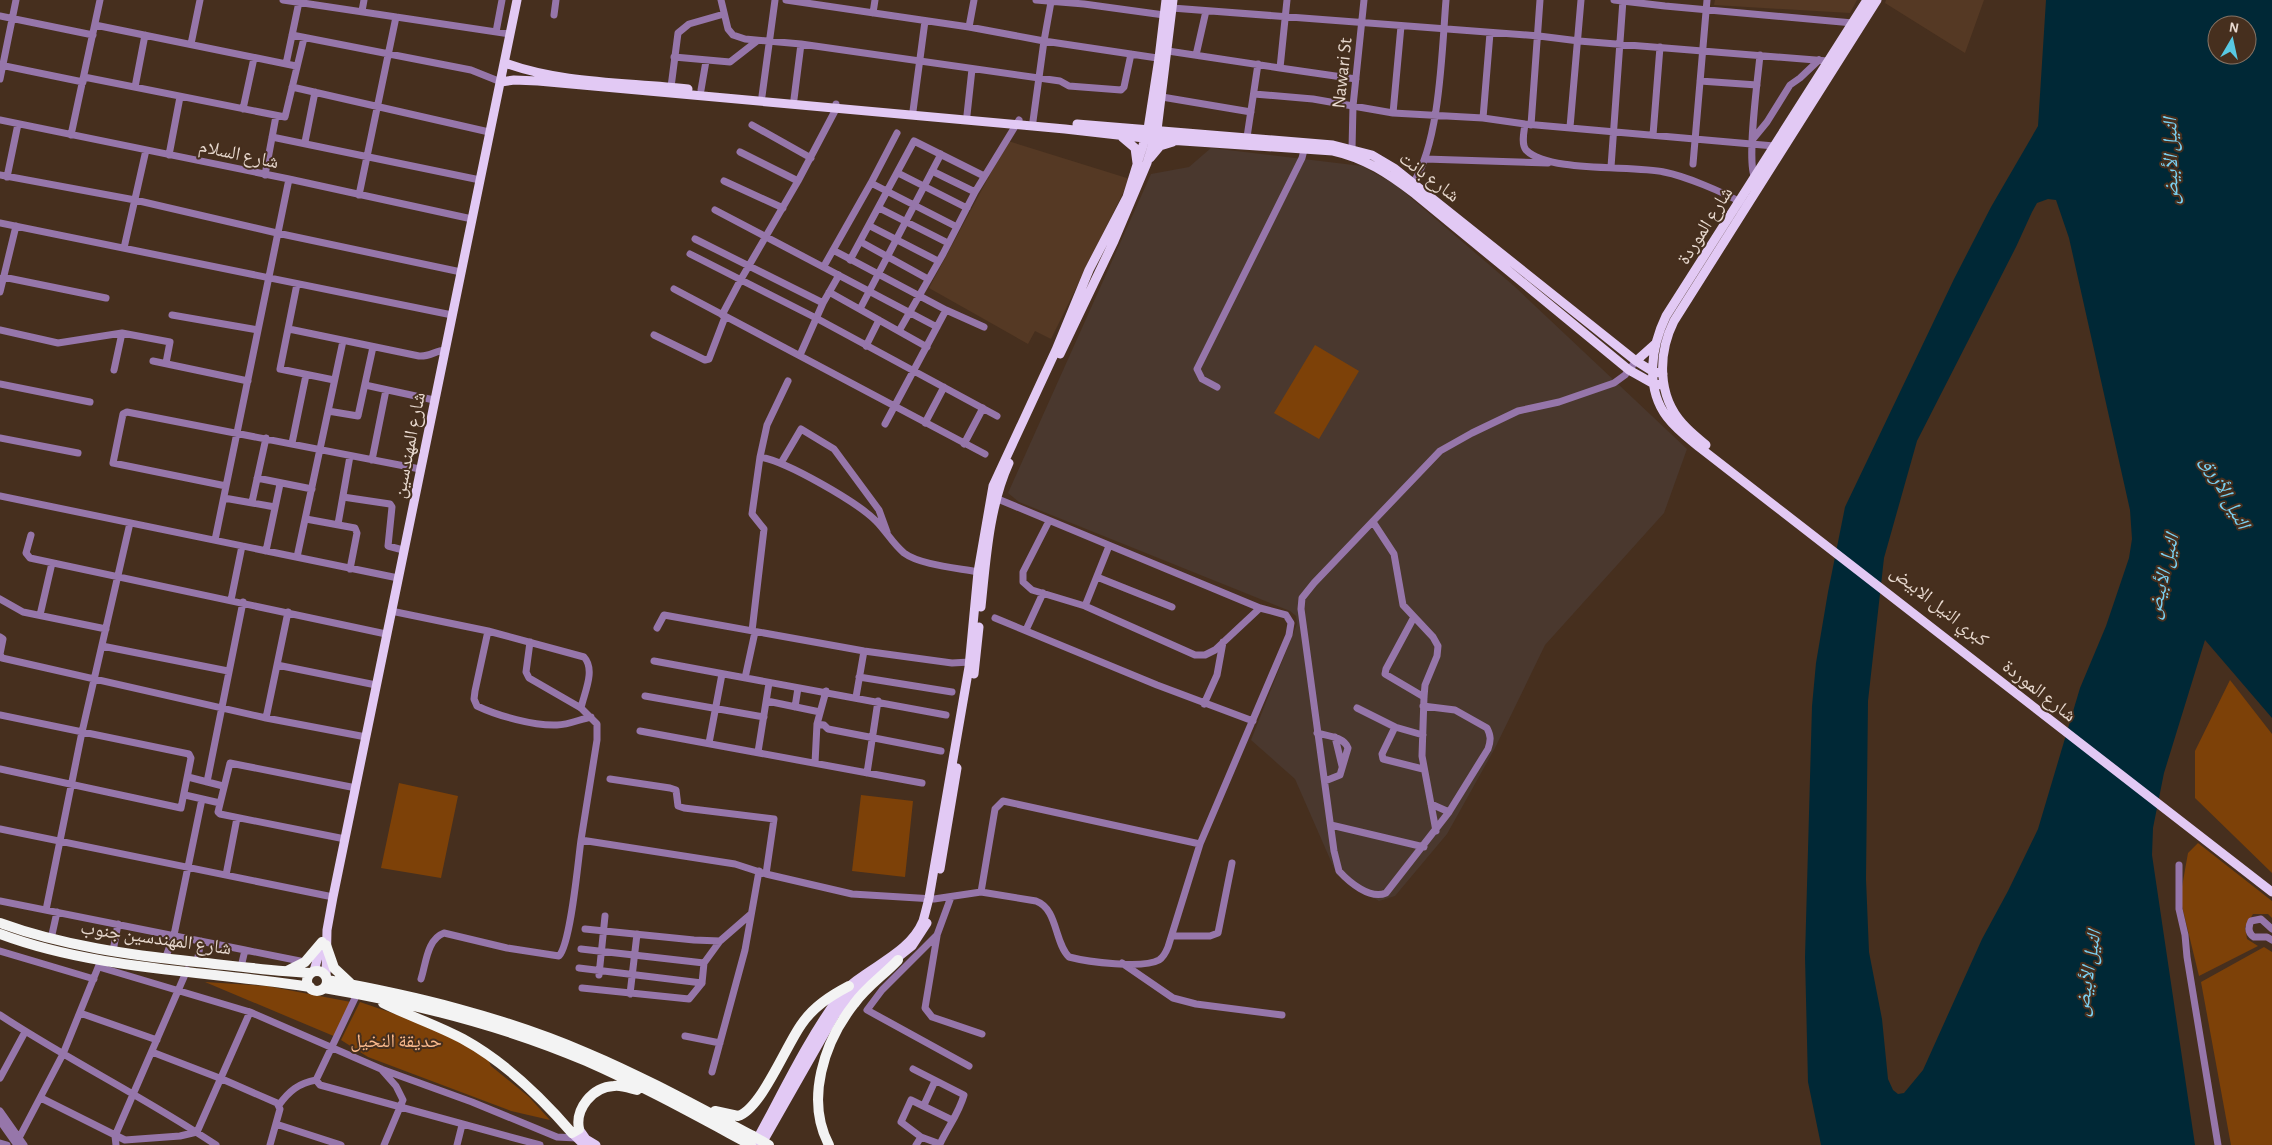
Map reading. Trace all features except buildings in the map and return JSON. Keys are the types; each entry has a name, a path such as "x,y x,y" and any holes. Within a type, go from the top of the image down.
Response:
{"highway":[{"name":"شارع المهندسين جنوب","path":"0,923 51,939 113,951 127,958 187,970 310,986"},
{"name":"شارع المهندسين جنوب","path":"1,937 99,963 127,958 165,959 285,972 312,972"},
{"path":"285,972 305,962 324,944 334,968 355,989 440,1027 476,1046 523,1083 576,1134"},
{"path":"829,1145 820,1122 818,1103 821,1076 829,1048 838,1028 853,1004 898,960"},
{"path":"326,982 321,972 312,972 308,981 315,990 326,982 355,989 416,997 508,1023 586,1052 679,1098 752,1142"},
{"path":"679,1098 731,1116 745,1113 752,1108 806,1019 821,1003 849,986"},
{"path":"368,996 441,1012 529,1039 585,1061 752,1142 769,1145"},
{"path":"576,1134 581,1108 593,1094 603,1088 619,1086 662,1098"}],"main road":[{"name":"شارع المهندسين","path":"324,944 403,550 517,0"},
{"path":"1147,163 1151,134 1151,108 1165,56 1164,15 1166,0"},
{"name":"شارع الموردة","path":"1758,179 1774,146 1824,60 1853,23 1867,0"},
{"name":"شارع الموردة","path":"1723,464 1676,415 1664,385 1664,346 1674,321 1758,179 1877,0"},
{"path":"1058,352 1089,270 1127,197 1151,134 1162,97 1165,56 1173,4"},
{"path":"505,63 532,72 608,84 1151,134"},
{"path":"501,82 521,80 671,87 689,92 701,90 794,99 836,106 967,115 1018,122 1033,121 1120,132 1141,125 1151,108"},
{"path":"1120,132 1135,148 1137,170"},
{"name":"شارع بانت","path":"1151,134 1247,137 1306,146 1349,155 1386,172 1449,221 1629,370 1654,384 1664,385"},
{"name":"شارع بانت","path":"1151,134 1180,140 1352,149 1372,156 1413,182 1636,362 1652,371 1663,374"},
{"path":"761,1145 835,1015 852,994 875,975 898,960 912,946 929,919 970,662 978,572 994,497 1058,352 1114,242 1147,163 1160,146 1180,140"},
{"name":"شارع الموردة","path":"1743,204 1666,316 1655,344 1652,371 1654,384 1658,400 1668,418 1699,447 1788,514 1796,527 1817,538"},
{"path":"1636,362 1655,344"},
{"path":"752,1142 823,1020 849,986 899,950 910,938 922,922 931,899 978,652 984,571 994,497"},
{"name":"كبري النيل الابيض","path":"1817,538 2178,819 2198,840 2208,844 2272,892"},
{"path":"312,972 324,944"},
{"path":"324,944 326,982"},
{"path":"576,1134 584,1145"},
{"path":"576,1134 596,1145"}],"street":[{"path":"0,79 1,65 16,0"},
{"path":"71,134 100,0"},
{"path":"191,44 200,0"},
{"path":"283,0 510,34"},
{"path":"362,11 364,0"},
{"path":"496,32 502,0"},
{"path":"554,15 556,0"},
{"path":"721,0 728,29 733,35 757,41 769,40 801,44 1060,81 1069,86 1121,90 1124,87 1131,54"},
{"path":"762,96 775,0"},
{"path":"786,0 969,27 1131,54 1196,55 1356,79"},
{"path":"873,13 876,0"},
{"path":"969,27 974,0"},
{"path":"1036,0 1084,2 1164,15"},
{"path":"1280,68 1287,0"},
{"name":"Nawari St","path":"1352,149 1353,106 1364,0"},
{"path":"1413,182 1425,159 1435,116 1446,0"},
{"path":"1540,0 1539,36 1528,125 1524,140 1526,150 1541,158 1560,164"},
{"path":"1570,128 1582,0"},
{"path":"1614,0 1666,3 1706,10 1853,23"},
{"path":"1611,167 1623,0"},
{"path":"1693,164 1707,0"},
{"path":"286,64 299,2"},
{"path":"1033,121 1051,2"},
{"path":"1173,4 1206,12 1285,15 1539,36 1578,41 1824,60"},
{"path":"1196,55 1206,12"},
{"path":"671,87 676,37 689,24 724,14"},
{"path":"0,16 93,35"},
{"path":"359,195 396,16"},
{"path":"913,111 918,61 925,21"},
{"path":"95,25 296,66"},
{"path":"1393,113 1401,26"},
{"path":"1483,118 1490,33"},
{"path":"135,87 145,35"},
{"path":"292,35 472,70 501,82"},
{"path":"1,65 135,87 285,117 304,38"},
{"path":"674,57 730,62 757,41"},
{"path":"794,99 801,44"},
{"path":"1653,135 1660,47"},
{"path":"1758,179 1753,142 1760,55"},
{"path":"243,109 254,58"},
{"path":"1753,142 1790,85 1824,60"},
{"path":"701,90 706,61"},
{"path":"1247,137 1258,64"},
{"path":"967,115 972,69"},
{"path":"1700,81 1757,85"},
{"path":"292,87 489,132"},
{"path":"305,142 316,92"},
{"path":"1254,94 1312,98 1393,113 1483,118 1528,125 1696,137 1753,142 1774,146"},
{"path":"169,155 180,97"},
{"path":"1162,97 1251,112"},
{"path":"654,335 705,360 709,359 723,316 740,281 798,182 836,106"},
{"path":"265,174 276,116"},
{"name":"شارع السلام","path":"0,120 265,174 472,219"},
{"path":"899,330 984,176 1018,122"},
{"path":"18,124 4,176 135,200 277,233 461,272"},
{"path":"752,125 811,158"},
{"path":"824,266 872,183 897,132"},
{"path":"272,137 305,142 366,157 480,180"},
{"path":"850,260 870,226 914,141 984,176"},
{"path":"1217,387 1202,379 1197,369 1302,158 1306,146"},
{"path":"124,248 146,150"},
{"path":"740,152 798,182"},
{"path":"860,309 941,154"},
{"path":"1425,159 1560,164 1665,172 1743,204"},
{"path":"932,171 975,192"},
{"path":"898,173 967,208"},
{"path":"215,540 288,179"},
{"path":"724,181 783,208"},
{"path":"872,183 957,227"},
{"path":"879,208 948,243"},
{"path":"715,210 937,327"},
{"path":"0,223 452,315"},
{"path":"0,291 16,226"},
{"path":"870,226 938,261"},
{"path":"695,238 823,303"},
{"path":"861,242 928,279"},
{"path":"833,250 878,276 984,327"},
{"path":"690,254 816,318 997,416"},
{"path":"800,355 823,303 839,275"},
{"path":"3,277 106,298"},
{"path":"297,284 290,329 280,370 334,380"},
{"path":"674,289 985,454"},
{"path":"829,292 927,347"},
{"path":"885,424 896,407 946,310"},
{"path":"172,315 258,330"},
{"path":"866,346 879,320"},
{"path":"290,329 426,357 436,351 445,350"},
{"path":"0,330 58,343 122,333 170,342 166,363"},
{"path":"114,370 122,333"},
{"path":"297,557 343,341"},
{"path":"328,411 358,416 373,347"},
{"path":"153,361 248,381"},
{"path":"1424,706 1455,710 1487,728 1491,738 1488,749 1436,831 1386,893 1374,895 1361,888 1339,871 1317,733 1300,604 1302,598 1314,583 1440,451 1518,411 1597,390 1621,378 1636,362"},
{"path":"292,443 306,375"},
{"path":"745,678 753,631 764,529 752,514 760,457 767,425 788,381"},
{"path":"0,384 90,402"},
{"path":"365,386 434,400"},
{"path":"925,423 944,388"},
{"path":"372,460 386,390"},
{"path":"964,444 983,408"},
{"path":"226,486 113,463 125,412 238,432 420,469"},
{"path":"781,463 801,429 828,444 838,453 879,510 888,535"},
{"path":"0,438 78,454"},
{"path":"252,502 266,438"},
{"path":"338,524 350,456"},
{"path":"760,457 781,463 818,483 867,514 904,553 914,558 978,572"},
{"path":"257,478 280,484 312,488"},
{"path":"266,551 280,484"},
{"path":"0,496 398,578"},
{"path":"343,497 390,504 392,507 388,546 403,550"},
{"path":"581,840 725,862 852,894 931,899 982,892 1036,901 1044,905 1050,913 1061,946 1070,957 1144,964 1164,956 1200,844 1253,721 1290,628 1289,619 1286,615 1260,608 994,497"},
{"path":"224,498 275,507"},
{"path":"306,519 352,527 357,533 350,569"},
{"path":"1049,521 1022,578 1029,588 1085,606 1195,655 1215,650 1260,608"},
{"path":"46,910 82,732 130,522"},
{"path":"1373,522 1394,554 1403,605 1433,637 1438,646 1437,656 1425,685 1423,735 1423,769 1436,831"},
{"path":"31,535 26,554 52,563 243,602 386,634"},
{"path":"231,600 242,546"},
{"path":"1085,606 1109,546"},
{"path":"40,615 52,563"},
{"path":"1097,577 1172,607"},
{"path":"1026,630 1043,593"},
{"path":"0,599 18,610 106,629"},
{"path":"208,782 228,671 243,602"},
{"path":"391,611 530,642 584,657 589,663 590,670 581,708"},
{"path":"266,718 288,612"},
{"path":"657,628 664,615 864,651 952,663 970,662"},
{"path":"1414,617 1385,674 1424,697"},
{"path":"995,618 1204,704 1253,721"},
{"path":"488,632 475,691 474,699 477,706 535,724 545,725 559,725 592,717"},
{"path":"0,636 3,639 0,654 2,658 266,718 366,736"},
{"path":"422,979 431,944 437,936 444,933 506,948 559,956 565,946 572,910 598,724 581,708 529,678 526,672 530,642"},
{"path":"1204,704 1217,675 1223,642"},
{"path":"102,646 228,671"},
{"path":"856,697 864,651"},
{"path":"654,660 946,715"},
{"path":"278,665 376,685"},
{"path":"709,744 722,674"},
{"path":"859,677 952,692"},
{"path":"758,752 769,683"},
{"path":"795,707 798,688"},
{"path":"815,763 817,724 826,691"},
{"path":"645,696 764,717"},
{"path":"767,701 820,712"},
{"path":"867,773 878,701"},
{"path":"1357,708 1394,727 1423,735"},
{"path":"0,714 189,754 191,758 181,808 0,769"},
{"path":"817,724 824,725 828,729 941,751"},
{"path":"1394,727 1382,754 1382,759 1423,769"},
{"path":"640,731 922,783"},
{"path":"1317,733 1335,738 1347,745 1338,777 1325,781"},
{"path":"345,840 219,814 223,786 230,763 356,788"},
{"path":"188,777 223,786"},
{"path":"610,780 676,790 678,793 678,806 684,808 774,819 745,950 712,1072"},
{"path":"185,795 220,803"},
{"path":"165,959 174,935 202,799"},
{"path":"982,892 995,809 1003,801 1200,844"},
{"path":"1431,804 1449,812"},
{"path":"226,875 237,818"},
{"path":"1331,825 1424,847"},
{"path":"0,829 333,897"},
{"path":"1172,936 1210,936 1218,933 1232,862"},
{"path":"2179,865 2180,915 2185,935 2218,1145"},
{"path":"952,897 937,935 925,1008 932,1017 982,1034"},
{"path":"0,901 305,962"},
{"path":"51,939 57,912"},
{"path":"582,988 688,999 702,983 704,963 720,941 752,913"},
{"path":"599,973 605,916"},
{"path":"2269,938 2257,937 2251,934 2250,924 2254,920 2261,919 2271,928"},
{"path":"113,951 118,924"},
{"path":"585,929 720,941"},
{"path":"630,994 634,974 637,934"},
{"path":"937,935 882,990 866,1010 970,1066"},
{"path":"197,962 201,941"},
{"path":"581,949 704,963"},
{"path":"240,967 244,950"},
{"path":"0,951 94,979"},
{"path":"18,1142 63,1054 99,963 250,1012 381,1069 482,1106 557,1137 576,1134"},
{"path":"1122,963 1173,998 1196,1004 1282,1015"},
{"path":"579,968 599,973 634,974 702,983"},
{"path":"116,1145 115,1136 187,970"},
{"path":"270,1145 279,1105 293,1089 316,1080 332,1048 355,989"},
{"path":"197,1132 250,1012"},
{"path":"80,1013 157,1040"},
{"path":"0,1015 25,1032 133,1093 216,1145"},
{"path":"0,1078 25,1032"},
{"path":"685,1036 720,1043"},
{"path":"152,1052 273,1100 279,1105"},
{"path":"381,1069 401,1094 403,1100 384,1145"},
{"path":"913,1069 964,1095 959,1113 952,1120 940,1144 921,1137 901,1122 912,1100 952,1120"},
{"path":"316,1080 320,1085 329,1089 540,1145"},
{"path":"924,1105 935,1081"},
{"path":"42,1098 125,1140 180,1136 197,1132"},
{"path":"0,1111 18,1142"},
{"path":"0,1121 18,1142 24,1145"},
{"path":"276,1124 341,1145"},
{"path":"457,1145 462,1125"},
{"path":"916,1145 921,1137"},
{"path":"0,1143 7,1145"}],"shaded area":[{"path":"1715,0 1857,0 1850,13 1714,5"},
{"path":"1886,0 1984,0 1965,53 1885,3"},
{"path":"1008,141 1130,179 1051,339 1035,331 1028,344 929,288"},
{"path":"1211,148 1362,166 1396,185 1514,286 1687,449 1664,513 1545,645 1495,748 1447,834 1395,896 1379,901 1337,875 1295,779 1251,740 1297,624 1296,616 1290,611 1019,502 1008,493 1151,174 1189,167"}],"green space":[{"path":"1315,345 1359,371 1319,439 1274,413"},
{"path":"2230,680 2272,734 2272,873 2195,798 2195,751"},
{"path":"399,783 458,796 441,878 381,868"},
{"path":"861,795 913,801 905,877 852,871"},
{"path":"2198,843 2272,901 2272,918 2268,914 2253,914 2245,927 2247,939 2258,946 2199,976 2180,898 2188,853"},
{"path":"2264,947 2272,952 2272,1145 2231,1145 2201,982"},
{"name":"حديقة النخيل","path":"205,982 267,986 351,1002 336,1037"},
{"name":"حديقة النخيل","path":"360,1002 430,1026 487,1057 491,1066 529,1097 550,1120 511,1111 368,1057 341,1040"}],"water":[{"path":"2046,0 2272,0 2272,718 2205,640 2164,773 2153,828 2152,855 2195,1145 1821,1145 1808,1082 1805,957 1812,706 1816,663 1828,592 1845,507 1954,279 1991,207 2038,126","holes":["2048,199 2056,200 2069,238 2130,510 2132,539 2129,558 2106,626 2080,688 2038,829 1982,939 1923,1070 1904,1093 1898,1094 1893,1090 1888,1079 1882,1019 1869,952 1866,879 1868,701 1884,558 1917,441 2037,203"]}],"water label":[{"name":"النيل الأبيض","path":"2170,161"},
{"name":"النيل الأزرق","path":"2226,492"},
{"name":"النيل الأبيض","path":"2162,576"},
{"name":"النيل الأبيض","path":"2087,973"}]}
